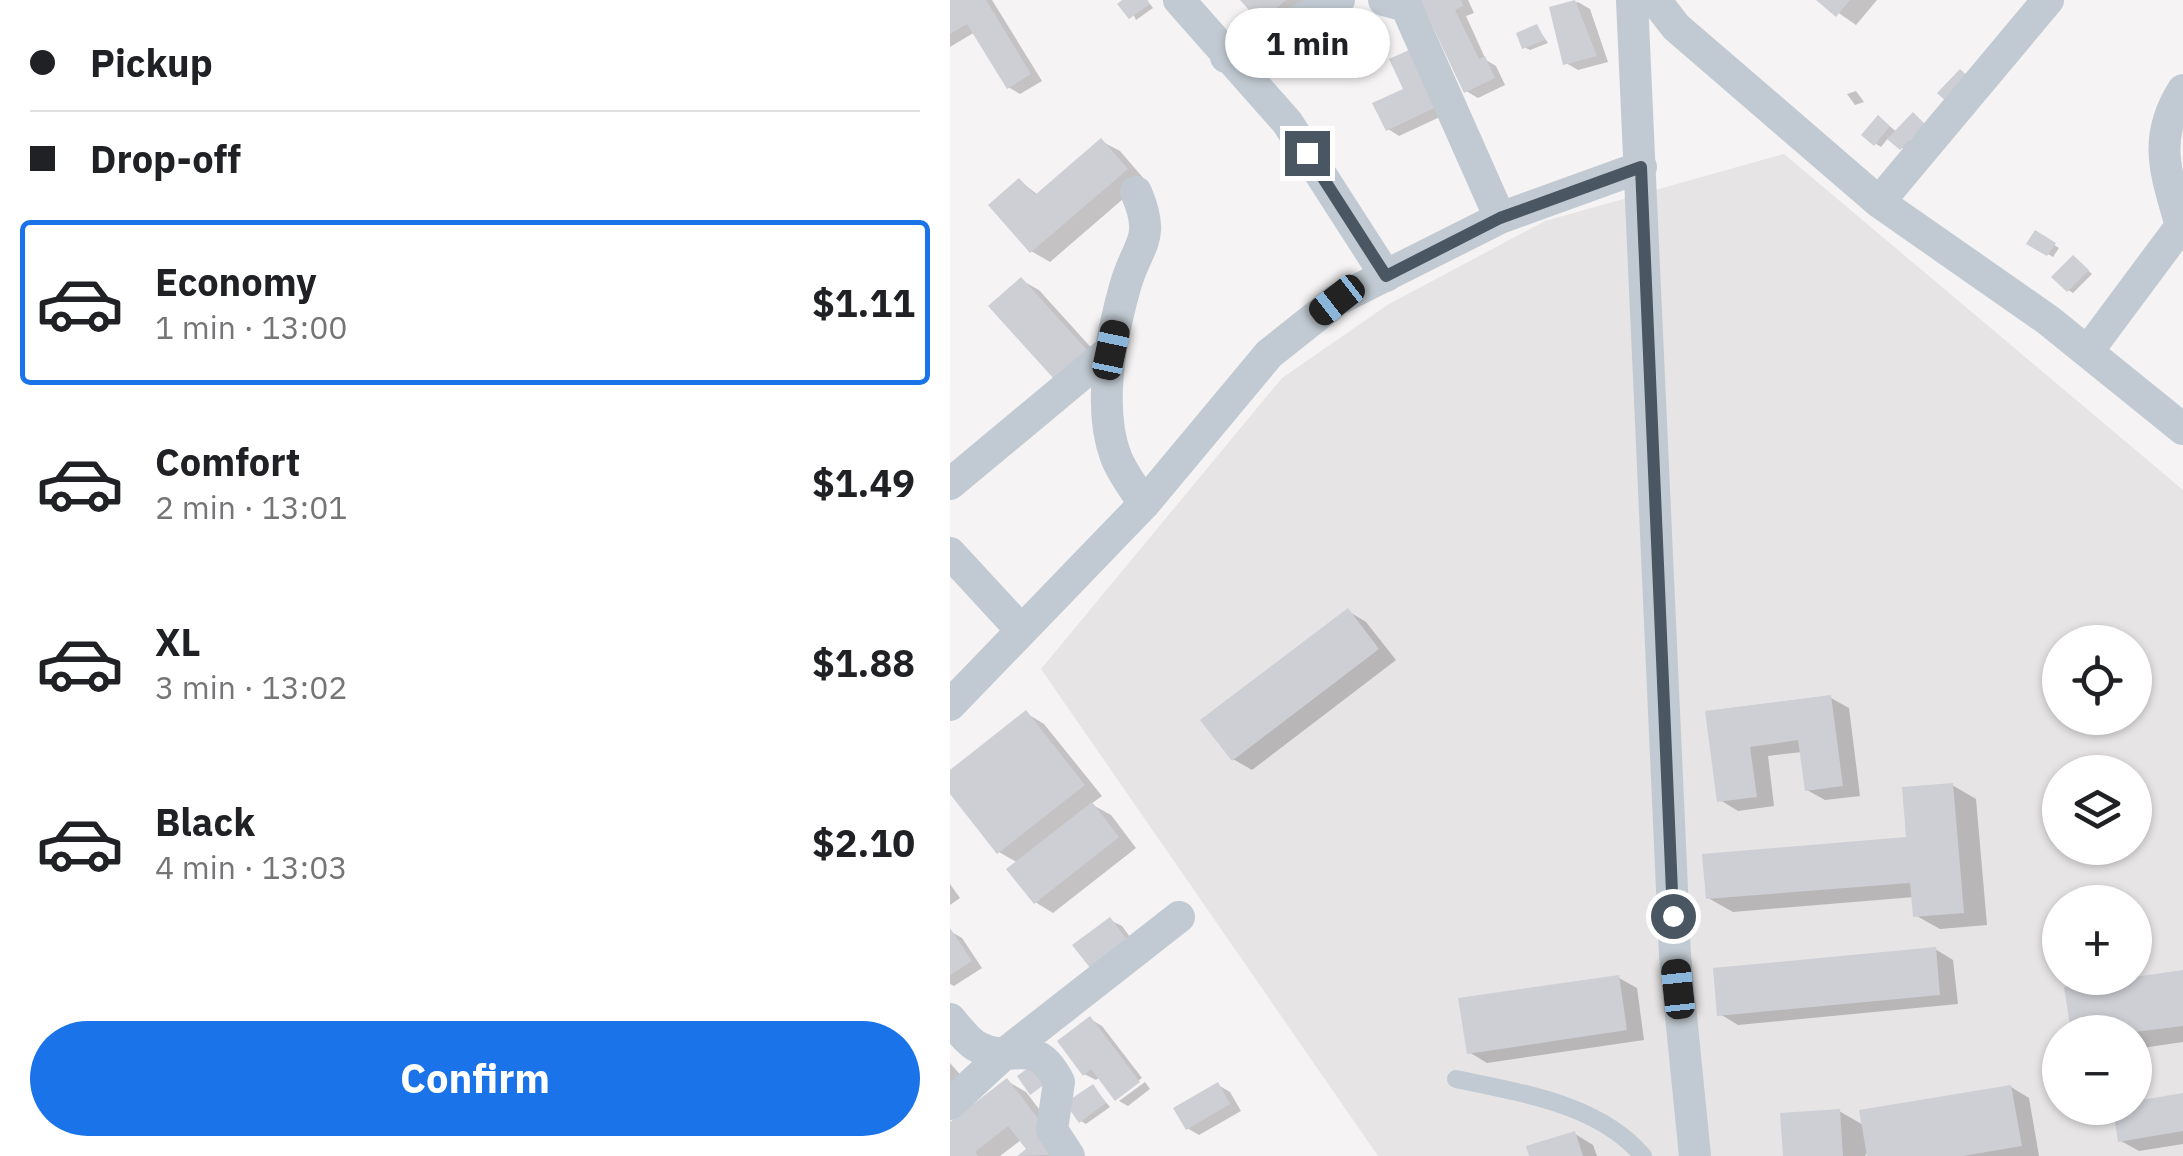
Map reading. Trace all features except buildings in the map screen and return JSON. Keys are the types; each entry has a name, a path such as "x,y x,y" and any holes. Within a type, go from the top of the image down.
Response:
{"street":[{"path":"1179,0 1288,122 1386,276"},
{"path":"1226,57 1340,0"},
{"path":"1384,0 1406,6 1500,218"},
{"path":"1632,0 1675,956 1695,1156"},
{"path":"1656,0 1676,27 1879,202 2088,352 2183,429"},
{"path":"1879,202 2048,0"},
{"path":"2088,352 2181,226 2167,178 2164,124 2183,90"},
{"path":"950,704 1144,504 1268,354 1337,300 1500,218 1641,167"},
{"path":"1136,192 1148,218 1148,234 1126,283 1111,350 1109,432 1117,459 1144,504"},
{"path":"950,484 1111,350"},
{"path":"950,553 1021,630"},
{"path":"950,1104 1004,1054 1180,917"},
{"path":"950,1019 976,1046 1004,1054 1026,1050 1052,1070 1058,1082 1052,1130 1068,1156"}],"lane":[{"path":"1456,1079 1562,1103 1632,1144 1643,1156"}],"shaded area":[{"path":"1784,154 2183,490 2183,1156 1378,1156 1041,669 1282,378 1389,304 1545,221"}],"route":[{"path":"1307,153 1386,276 1500,218 1641,167 1673,916"}]}
